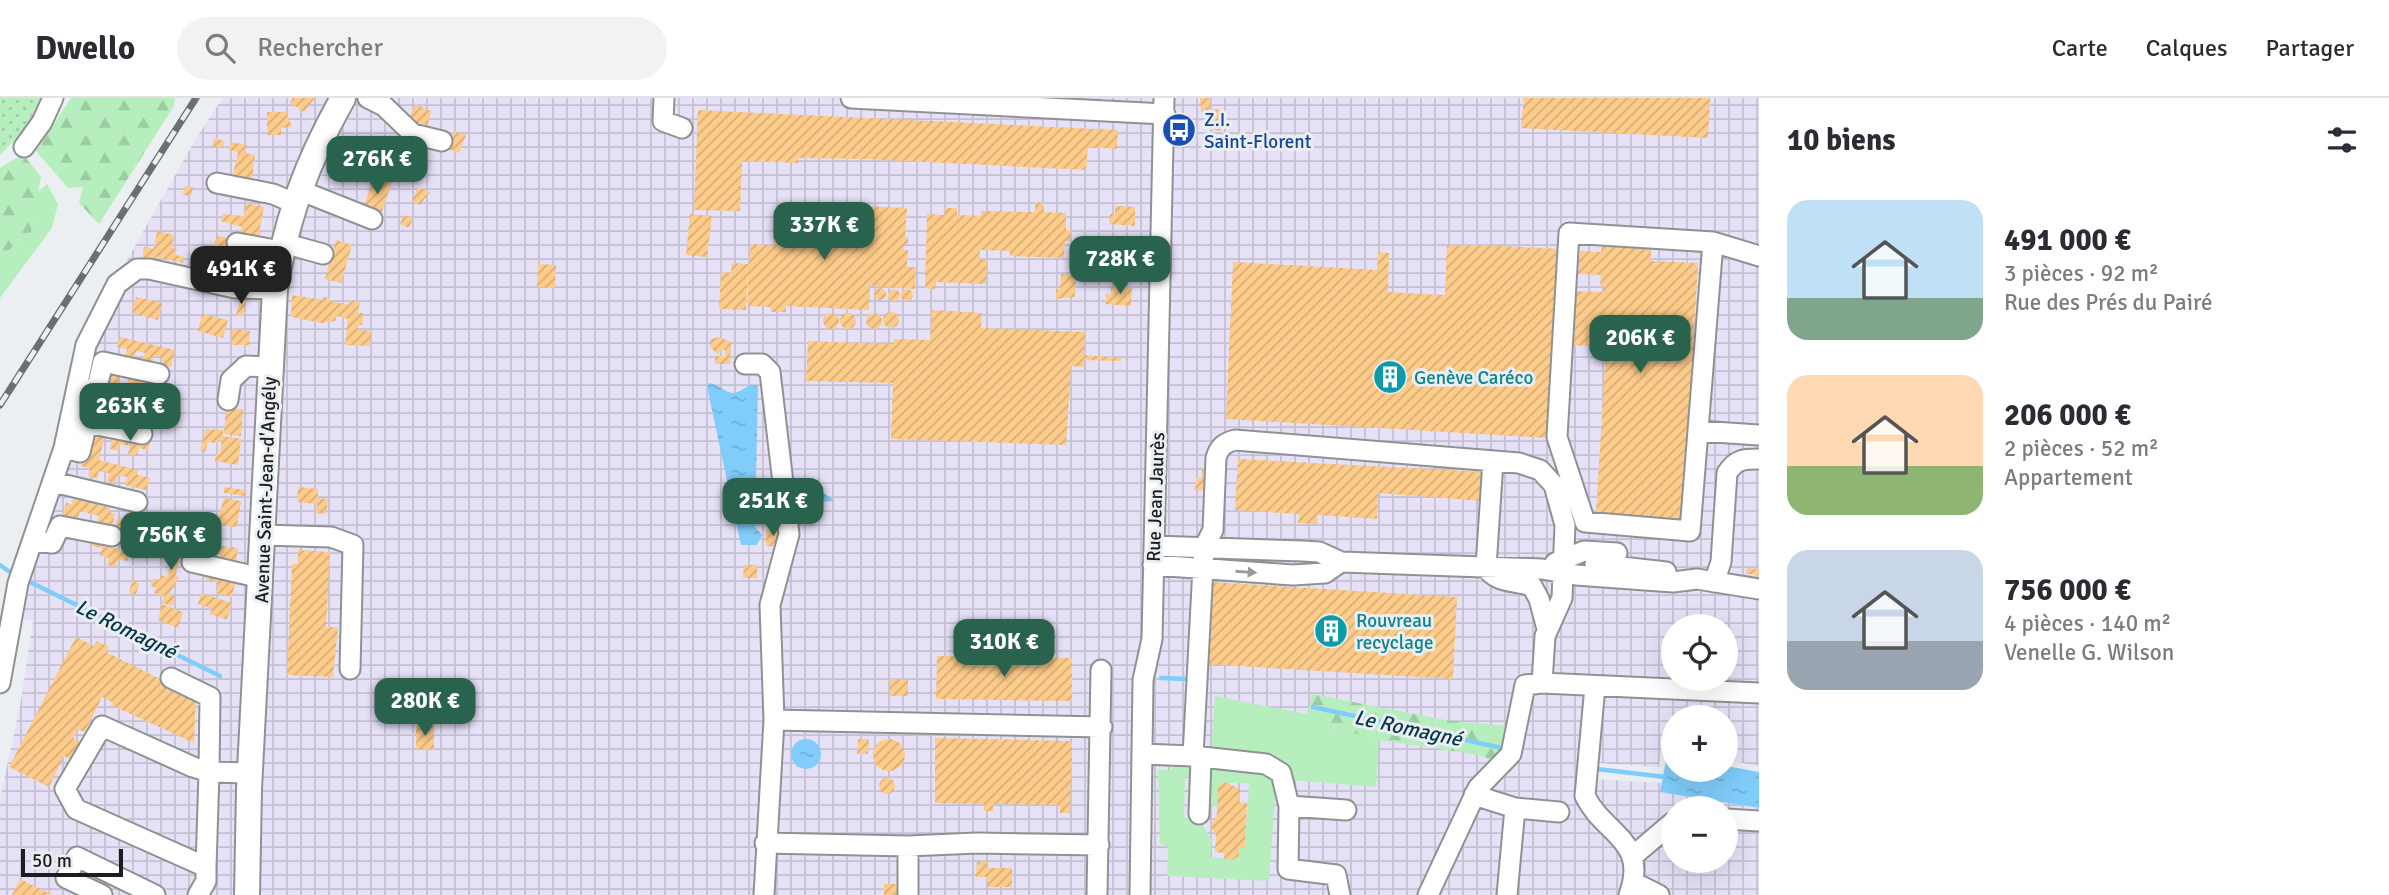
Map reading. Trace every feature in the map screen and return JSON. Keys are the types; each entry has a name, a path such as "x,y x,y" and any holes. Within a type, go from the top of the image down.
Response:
{"main road":[{"name":"Avenue Saint-Jean-d'Angély","path":"247,895 250,773 275,289 282,247 296,196 313,153 344,98"}],"street":[{"path":"24,147 42,122 53,98"},
{"path":"368,98 384,106 413,134 442,141"},
{"path":"664,98 663,121 682,128"},
{"path":"851,98 1165,106"},
{"name":"Rue Jean Jaurès","path":"1140,895 1143,680 1152,639 1165,106"},
{"path":"217,183 296,196 372,219"},
{"path":"1713,242 1690,531 1585,522 1557,437 1569,233 1713,242 1759,256"},
{"path":"237,243 323,254"},
{"path":"0,683 18,583 64,447 86,345 117,284 128,274 149,269 235,288 275,289"},
{"path":"78,387 96,392 103,362 159,374"},
{"path":"745,364 762,365 770,372 789,534 769,605 774,720 764,895"},
{"path":"228,400 231,380 246,366 270,367"},
{"path":"64,447 79,452 87,423 142,434"},
{"path":"1699,431 1759,435"},
{"path":"1199,814 1197,758 1204,548 1213,530 1216,458 1226,443 1235,440 1493,461 1532,466 1540,470 1554,485 1563,513 1564,566 1560,605 1547,629"},
{"path":"1153,555 1204,548 1319,552 1341,562 1542,569 1564,566 1673,583 1705,580 1721,562 1727,472 1733,464 1743,459 1759,459"},
{"path":"1493,461 1486,567 1500,579 1532,586 1539,599 1547,629 1542,683"},
{"path":"53,482 137,502"},
{"path":"33,541 52,543 60,526 112,536"},
{"path":"263,535 331,537 353,545 349,669"},
{"path":"1564,566 1584,551 1638,554 1669,572 1759,589"},
{"path":"1153,555 1203,568 1310,574 1325,573 1341,562"},
{"path":"192,562 261,578"},
{"path":"1539,599 1542,569"},
{"path":"1097,895 1101,670"},
{"path":"171,678 210,697 206,881 198,895"},
{"path":"1428,895 1474,795 1511,754 1525,685 1542,683 1759,693"},
{"path":"1595,687 1585,796 1591,809 1625,841 1633,856 1631,888 1659,895"},
{"path":"774,720 1102,727"},
{"path":"206,867 76,810 65,789 102,726 193,767 209,772 250,773"},
{"path":"1142,754 1266,764 1274,768 1284,780 1289,807 1288,869 1336,875 1340,895"},
{"path":"1474,795 1515,808 1559,812"},
{"path":"1289,807 1346,810"},
{"path":"1507,895 1515,808"},
{"path":"1738,820 1759,821"},
{"path":"1633,856 1661,832"},
{"path":"765,843 908,846 977,843 1099,845"},
{"path":"908,846 908,895"},
{"path":"102,895 66,878 77,857 155,895"}],"shaded area":[{"path":"223,98 1759,98 1759,766 1738,762 1738,705 1661,705 1659,767 1596,763 1594,779 1661,783 1661,792 1686,796 1661,796 1661,873 1738,873 1738,805 1759,808 1759,895 0,895 0,799 21,700 33,621 4,616 93,320 198,135"}],"green space":[{"path":"0,98 46,98 30,124 0,155"},
{"path":"71,98 175,98 174,106 99,224 79,203 83,187 68,188 36,151"},
{"path":"23,154 41,177 31,232 0,257 0,168"},
{"path":"47,184 58,204 52,228 0,298 0,257 31,232 37,193"},
{"path":"1312,694 1451,721 1508,726 1502,758 1493,761 1479,755 1379,740 1323,726 1307,714"},
{"path":"1215,696 1307,714 1323,726 1379,740 1376,787 1292,780 1285,769 1268,757 1211,753"},
{"path":"1173,764 1184,764 1193,771 1194,777 1185,777 1184,817 1201,822 1212,841 1210,857 1235,859 1239,847 1245,847 1249,783 1221,783 1217,807 1206,803 1208,769 1258,769 1276,780 1269,881 1167,876 1168,847 1160,844 1158,770 1172,770"}],"water":[{"path":"709,383 732,393 751,384 758,386 755,527 762,535 757,545 741,545 707,387"},
{"path":"807,485 813,485 834,501 806,503"},
{"path":"806,739 817,743 821,754 817,765 806,769 795,765 791,754 795,743"},
{"path":"1738,768 1759,772 1759,808 1738,805 1738,796 1685,796 1660,792 1662,782 1738,782"}],"building":[{"path":"293,98 315,98 304,112 290,103"},
{"path":"1200,98 1210,98 1212,119 1201,112"},
{"path":"1524,98 1710,98 1708,138 1521,128"},
{"path":"415,104 431,111 428,125 418,123 415,128 407,124"},
{"path":"1213,109 1222,110 1221,131 1212,130"},
{"path":"698,110 1118,130 1117,149 1088,147 1086,170 865,159 798,158 798,163 742,161 740,211 694,210"},
{"path":"267,112 286,112 292,127 281,128 281,135 267,135"},
{"path":"454,131 466,135 459,153 448,149"},
{"path":"214,138 224,141 223,148 212,146"},
{"path":"231,142 247,145 245,153 255,155 251,188 227,183 228,174 233,175 238,152 229,150"},
{"path":"375,176 392,182 380,217 362,210"},
{"path":"185,186 193,187 191,196 183,195"},
{"path":"418,187 430,192 420,205 412,201"},
{"path":"1035,202 1044,203 1043,212 1066,213 1066,230 1071,230 1070,241 1065,241 1064,258 1010,256 1010,251 980,250 979,260 987,260 986,284 936,282 935,289 925,288 927,214 944,215 945,208 957,208 957,215 981,216 981,211 1035,212"},
{"path":"247,203 264,207 257,244 239,240 242,227 221,221 223,214 244,216"},
{"path":"863,206 907,208 905,237 908,237 908,244 904,244 904,250 908,250 907,267 916,267 915,289 870,286 869,310 786,306 786,312 771,312 771,307 748,306 748,267 746,310 719,309 721,272 731,273 732,263 749,264 751,244 779,246 773,244 773,236 776,236 780,226 790,226 790,210 846,212 846,209 852,209 852,212 863,212"},
{"path":"1115,206 1135,207 1135,226 1109,224 1110,214 1115,214"},
{"path":"690,214 712,216 707,257 686,255"},
{"path":"404,215 413,218 409,228 400,224"},
{"path":"157,231 174,235 172,248 177,249 176,255 184,257 183,263 156,257 154,264 142,261 144,247 154,249"},
{"path":"217,236 230,238 254,255 250,275 233,272 236,256 212,252"},
{"path":"1602,238 1651,242 1651,261 1698,263 1683,520 1596,515 1606,347 1568,345 1572,291 1603,292 1604,286 1600,285 1601,275 1578,274 1580,251 1601,252"},
{"path":"336,240 352,245 341,283 325,279"},
{"name":"Genève Caréco","path":"1447,246 1561,249 1548,438 1226,419 1233,262 1377,270 1378,252 1389,253 1388,292 1445,295"},
{"path":"1090,248 1103,249 1102,261 1089,260"},
{"path":"538,264 556,265 555,288 537,287"},
{"path":"1061,274 1076,275 1075,297 1056,299 1056,290 1060,290"},
{"path":"1111,286 1132,287 1131,306 1105,304 1106,294 1111,295"},
{"path":"880,288 886,294 880,300 874,294"},
{"path":"894,289 900,295 894,301 888,295"},
{"path":"907,289 913,295 907,301 901,295"},
{"path":"292,295 323,300 323,297 330,298 330,301 349,305 349,300 360,302 358,313 363,313 363,317 362,325 357,325 357,330 373,331 369,346 345,345 348,319 337,316 335,321 322,323 291,317"},
{"path":"241,296 247,298 242,317 236,315"},
{"path":"136,297 162,303 158,320 132,313"},
{"path":"932,310 982,313 981,328 1085,332 1084,355 1121,358 1121,361 1084,360 1084,367 1071,366 1066,445 891,439 893,383 806,381 808,341 894,344 894,339 930,340"},
{"path":"888,312 894,312 899,320 897,326 888,328 883,323 883,317"},
{"path":"828,313 834,313 839,321 837,327 828,329 823,324 823,318"},
{"path":"845,313 851,313 856,321 854,327 845,329 840,324 840,318"},
{"path":"871,313 877,313 882,321 880,327 871,329 866,324 866,318"},
{"path":"202,314 228,320 223,338 198,331"},
{"path":"232,329 250,331 249,345 232,345"},
{"path":"120,337 175,350 171,367 162,365 163,358 154,355 152,363 143,361 145,353 136,351 134,359 125,357 127,349 117,347"},
{"path":"719,337 731,342 730,364 715,364 715,356 725,356 725,349 717,354 710,347 711,339"},
{"path":"109,367 122,370 114,401 157,410 153,427 144,425 146,418 137,416 135,423 126,421 128,413 118,411 117,419 108,417 112,400 102,397"},
{"path":"130,371 167,380 164,390 155,387 153,395 144,393 146,385 137,383 135,391 126,389"},
{"path":"226,408 243,409 241,436 224,434"},
{"path":"93,427 106,430 99,460 138,470 137,475 150,478 146,490 125,485 127,477 118,475 116,483 107,481 109,473 99,471 97,479 88,476 90,469 81,466"},
{"path":"206,429 223,430 223,436 241,439 238,465 215,461 216,454 220,454 222,438 216,443 208,442 205,452 200,451"},
{"path":"114,432 151,440 148,450 139,448 137,456 128,454 130,446 120,444 119,451 110,449"},
{"path":"1238,459 1485,472 1483,501 1378,493 1377,519 1317,515 1317,524 1298,523 1299,514 1235,510"},
{"path":"1202,470 1207,470 1206,491 1195,490 1196,478 1201,479"},
{"path":"224,487 245,490 245,496 224,493"},
{"path":"298,487 318,489 318,498 328,499 326,514 316,513 317,504 297,502"},
{"path":"224,498 241,501 237,527 220,525 218,519"},
{"path":"73,499 99,502 98,505 110,508 109,512 115,514 112,527 97,523 99,516 80,511 78,519 63,515 66,503 72,504"},
{"path":"128,508 141,511 133,540 124,537 126,530 116,527 118,518 125,519"},
{"path":"182,523 188,525 175,576 179,577 169,595 175,596 173,606 162,603 165,593 162,596 154,593 156,588 151,586 153,578 159,580 161,575 167,577"},
{"path":"766,530 781,531 780,547 766,546"},
{"path":"94,536 113,540 111,547 130,552 127,561 118,559 116,567 107,565 109,558 100,556 102,548 92,546"},
{"path":"221,546 238,548 235,569 218,567"},
{"path":"298,550 330,552 326,627 338,627 333,677 287,675 292,564 298,564"},
{"path":"1274,553 1273,569 1239,562 1240,556"},
{"path":"744,565 757,565 757,578 743,578"},
{"path":"1747,568 1759,569 1759,575 1746,574"},
{"path":"206,574 236,580 232,597 216,593 218,582 206,579"},
{"path":"132,581 139,583 136,595 129,593"},
{"name":"Rouvreau recyclage","path":"1210,582 1457,597 1453,679 1205,664"},
{"path":"201,593 232,603 227,620 210,614 212,609 198,604"},
{"path":"162,604 183,612 178,628 158,620"},
{"path":"76,637 94,646 97,641 109,647 106,652 196,697 194,743 111,705 112,702 102,697 85,732 77,729 73,738 80,742 71,760 64,756 49,787 9,767"},
{"path":"937,656 1072,658 1072,701 936,699"},
{"path":"890,679 908,680 908,696 890,696"},
{"path":"416,726 434,726 434,750 416,749"},
{"path":"935,738 1069,741 1072,744 1070,813 1060,813 1060,805 993,804 993,811 984,811 984,804 935,803"},
{"path":"858,739 869,739 868,754 857,754"},
{"path":"889,739 900,744 905,755 900,766 889,771 878,766 873,755 878,744"},
{"path":"884,778 890,778 895,786 893,792 884,794 879,789 879,783"},
{"path":"1225,782 1240,789 1239,802 1247,803 1245,847 1239,847 1239,855 1233,860 1224,858 1224,853 1215,852 1216,836 1211,826 1217,814 1218,787"},
{"path":"977,861 987,862 987,868 1012,868 1012,887 987,887 987,877 976,877"},
{"path":"20,879 53,895 12,895"},
{"path":"884,884 902,884 902,895 884,895"}],"waterway":[{"name":"Le Romagné","path":"0,565 10,572"},
{"name":"Le Romagné","path":"32,583 220,676"},
{"name":"Le Romagné","path":"1161,678 1187,679"},
{"name":"Le Romagné","path":"1313,707 1502,748"},
{"name":"Le Romagné","path":"1597,769 1661,777"}],"railway":[{"path":"0,405 196,98"}],"place":[{"name":"Z.I. Saint-Florent","path":"1179,130"},
{"name":"Genève Caréco","path":"1390,377"},
{"name":"Rouvreau recyclage","path":"1331,631"}]}
